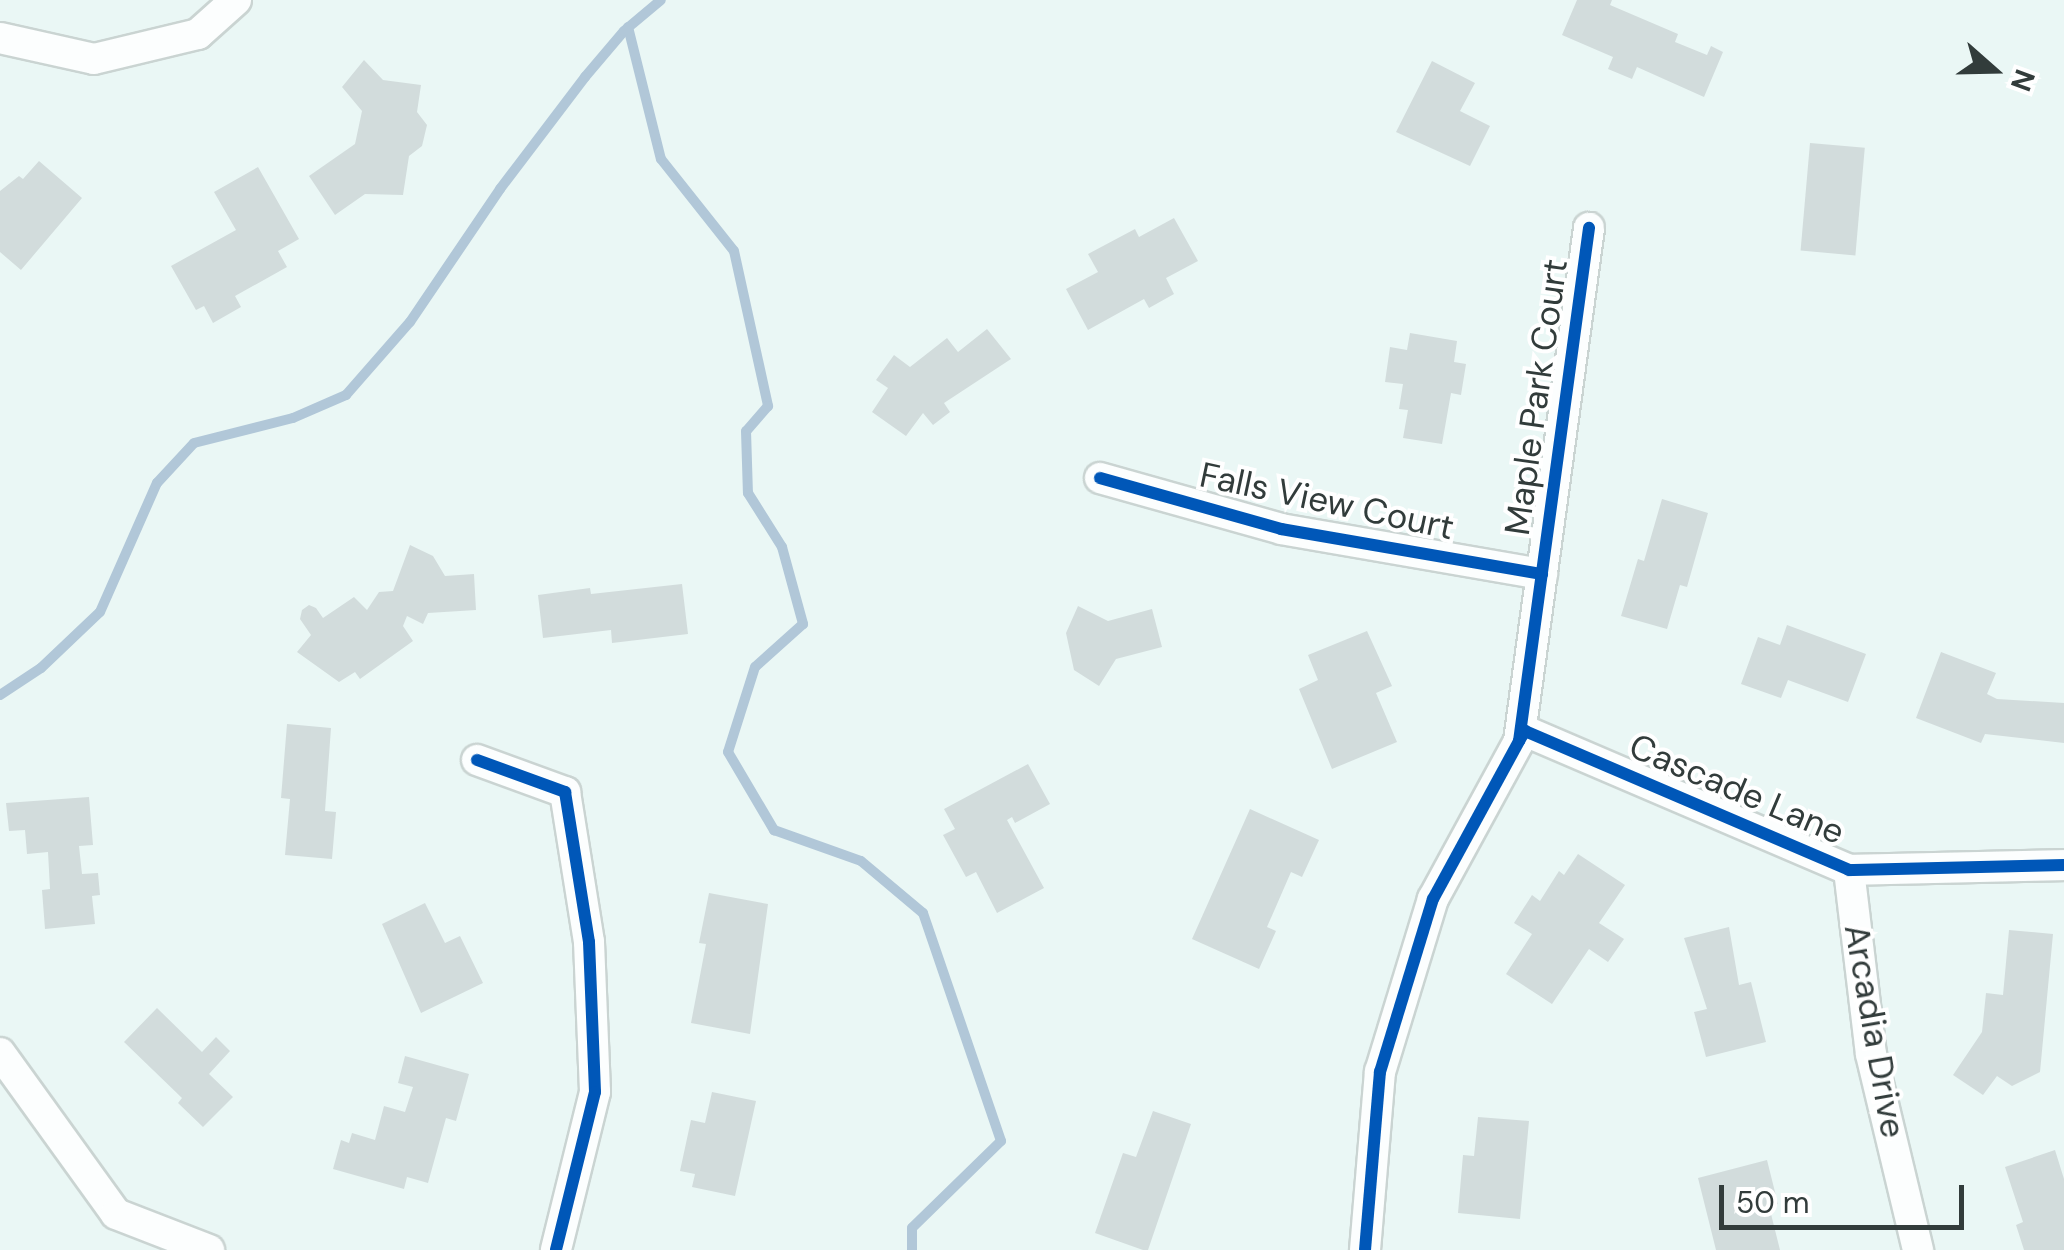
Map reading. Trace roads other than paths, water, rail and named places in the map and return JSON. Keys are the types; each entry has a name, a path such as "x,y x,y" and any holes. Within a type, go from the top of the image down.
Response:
{"street":[{"path":"0,38 94,60 198,34 236,0"},
{"name":"Maple Park Court","path":"1519,741 1589,228"},
{"name":"Falls View Court","path":"1100,478 1281,529 1542,574"},
{"name":"Cascade Lane","path":"1519,741 1525,731 1849,870 2064,865"},
{"path":"1366,1250 1380,1072 1433,899 1519,741"},
{"path":"477,760 565,792 589,942 595,1092 556,1250"},
{"name":"Arcadia Drive","path":"1849,870 1872,1054 1918,1250"},
{"path":"0,1053 116,1214 209,1250"}],"waterway":[{"path":"0,695 41,668 100,612 157,483 194,443 293,418 346,395 410,322 500,189 585,77 624,31 661,0"},
{"path":"628,27 661,159 734,251 768,406 746,431 748,493 782,547 803,624 755,667 728,752 774,830 861,861 923,913 1001,1141 912,1228 912,1250"}]}
